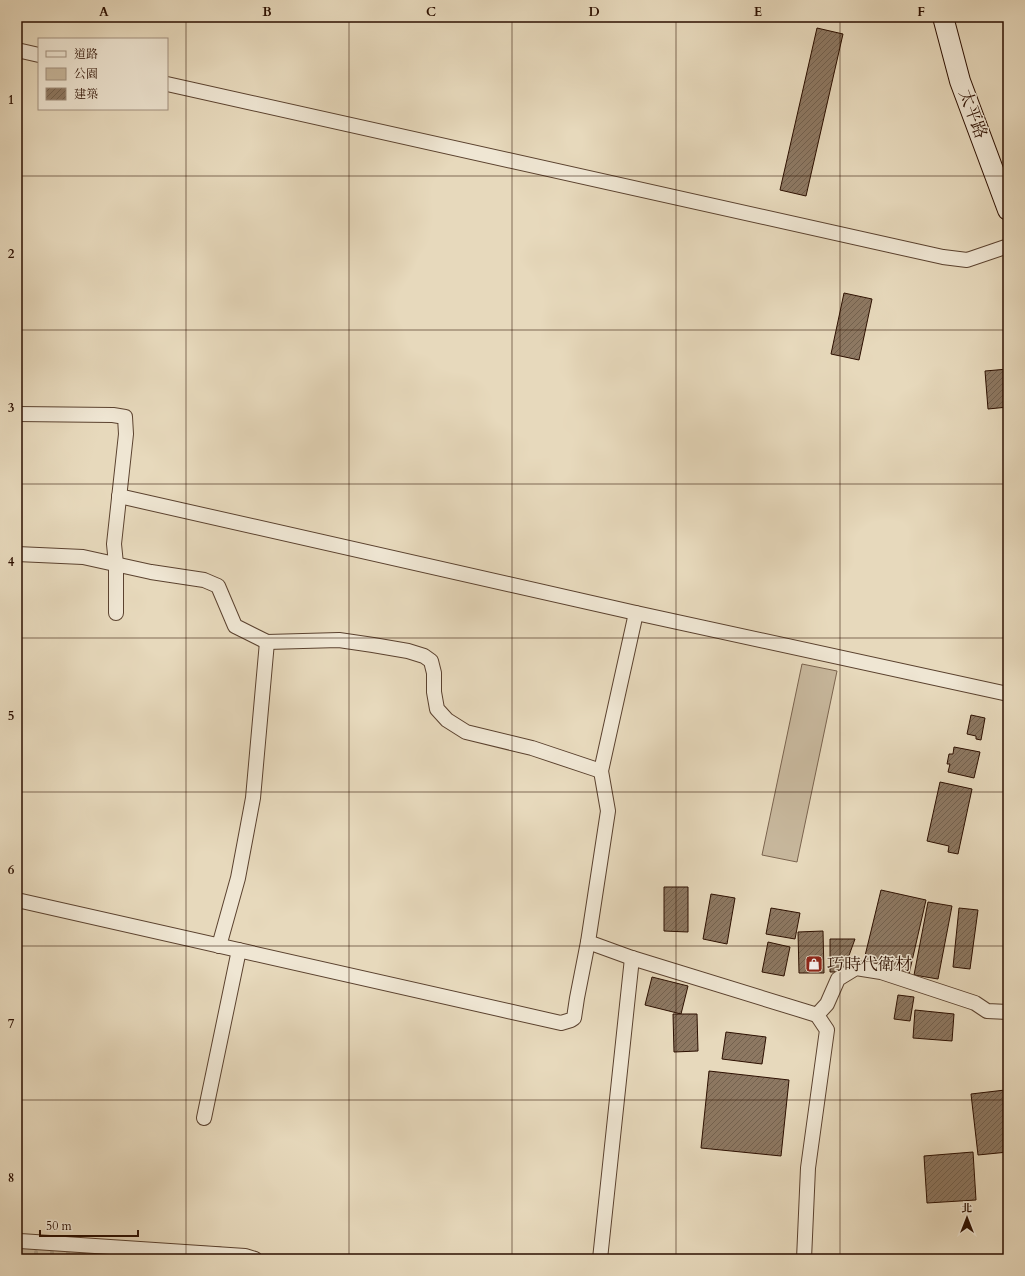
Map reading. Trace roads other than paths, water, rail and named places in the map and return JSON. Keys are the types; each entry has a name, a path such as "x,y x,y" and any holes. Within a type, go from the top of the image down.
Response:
{"street":[{"name":"太平路","path":"943,17 960,81 1008,210"},
{"path":"17,50 38,55"},
{"path":"168,84 943,257 967,260 1008,246"},
{"path":"17,414 113,415 125,417 126,434 114,544 116,564 116,613"},
{"path":"119,496 636,613 1008,694"},
{"path":"17,554 83,557 150,572 204,580 218,586 235,626 267,642 339,640 408,651 424,656 431,661 434,673 434,692 437,709 447,720 466,732 532,748 601,771"},
{"path":"17,900 561,1023 571,1020 574,1018 588,942 608,811 601,771 636,613"},
{"path":"219,946 238,878 253,798 267,642"},
{"path":"588,942 632,958 817,1015 827,1030 808,1168 804,1259"},
{"path":"204,1118 238,950"},
{"path":"600,1259 632,958"},
{"path":"817,1015 827,1004 838,979 856,968 881,972 975,1003 987,1011 1008,1012"},
{"path":"17,1239 20,1241 245,1256 255,1259"}],"place":[{"name":"巧時代衛材","path":"814,964"}]}
